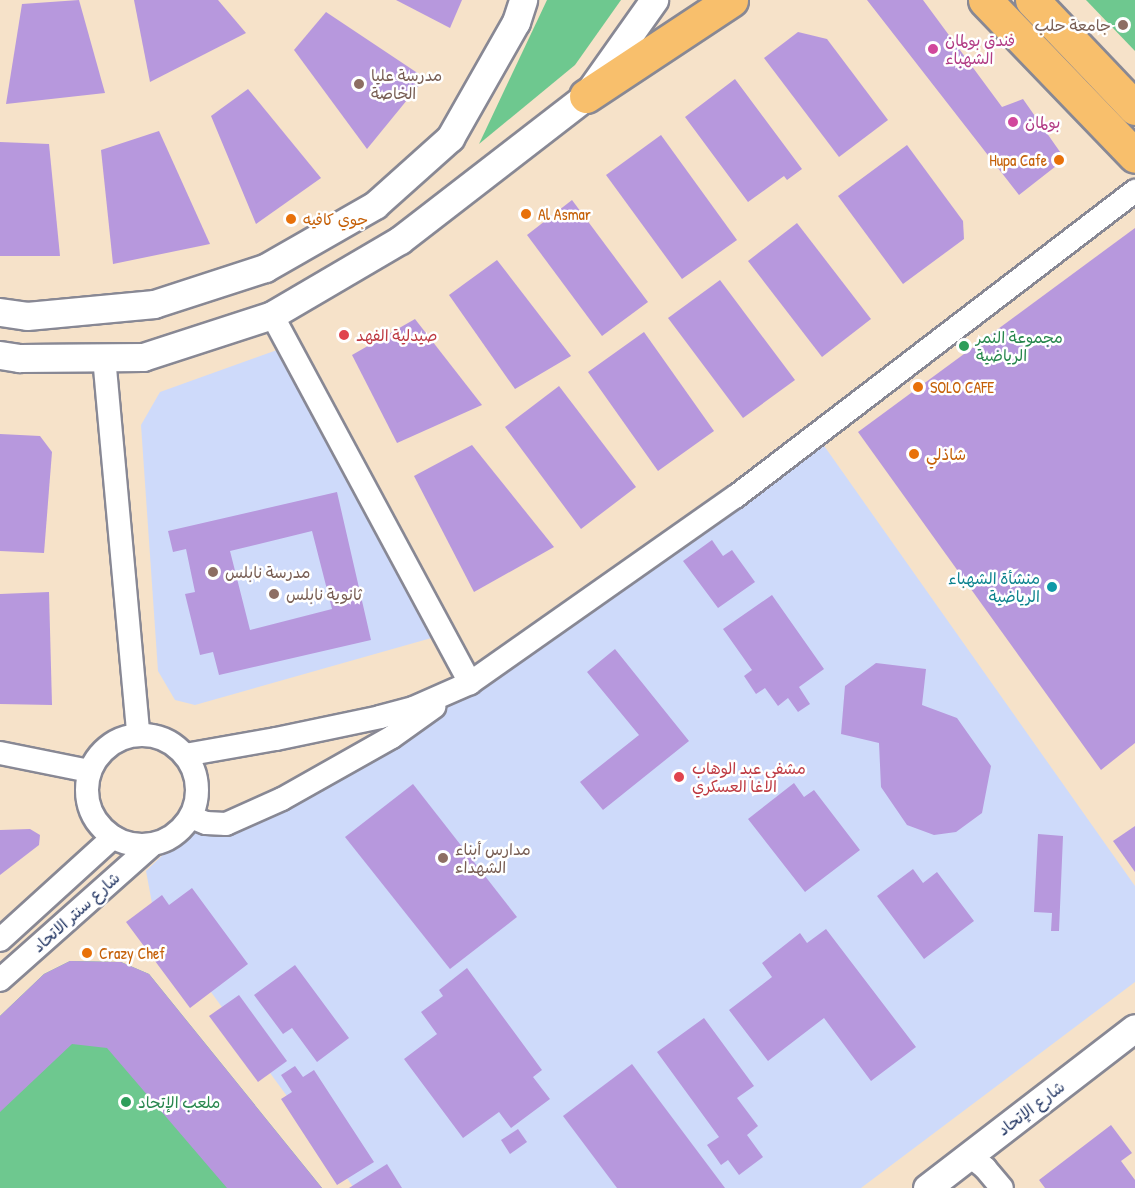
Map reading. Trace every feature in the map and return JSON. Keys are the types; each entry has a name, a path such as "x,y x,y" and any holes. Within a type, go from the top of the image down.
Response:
{"main road":[{"path":"586,96 731,0"},
{"path":"985,0 1135,156"},
{"path":"1032,0 1135,108"}],"street":[{"path":"0,312 27,316 154,304 265,268 375,205 450,138 516,22 523,0"},
{"path":"0,355 20,358 143,357 272,315 400,240 586,96 654,0"},
{"path":"191,816 206,823 226,824 282,799 392,737 735,497 1135,191"},
{"path":"272,315 462,687"},
{"path":"104,357 138,734"},
{"path":"185,755 380,717 413,708 462,687"},
{"path":"138,734 155,735 172,742 185,755 193,769 197,784 196,801 191,816 181,830 168,839 139,845 113,837 101,828 90,808 86,786 89,771 97,757 108,745 122,737 138,734"},
{"path":"0,753 89,771"},
{"name":"شارع سنتر الاتحاد","path":"0,940 113,837"},
{"name":"شارع سنتر الاتحاد","path":"0,980 152,844"},
{"name":"شارع الإتحاد","path":"927,1188 1135,1028"},
{"path":"969,1155 985,1168 1002,1188"}],"shaded area":[{"path":"277,350 435,637 195,705 175,700 158,671 141,425 160,392"},
{"name":"مشفى عبد الوهاب الاغا العسكري","path":"820,440 1135,886 1135,982 861,1188 354,1188 154,914 146,871 190,829 410,726"}],"green space":[{"path":"547,0 621,0 575,65 479,144"},
{"name":"جامعة حلب","path":"1086,0 1135,0 1135,51"},
{"name":"ملعب الإتحاد","path":"70,961 121,962 149,974 322,1188 0,1188 0,1016 44,974"}],"building":[{"path":"79,0 105,93 6,104 22,4"},
{"path":"134,0 218,0 246,33 150,82"},
{"path":"396,0 462,0 450,28"},
{"name":"فندق بولمان الشهباء","path":"867,0 923,0 1002,107 1023,99 1065,159 1019,195"},
{"path":"326,12 425,78 367,149 294,50"},
{"path":"798,32 827,39 888,120 839,157 764,58"},
{"path":"735,79 802,169 787,180 784,176 748,202 685,117"},
{"path":"248,89 321,178 256,224 211,116"},
{"path":"159,131 210,244 113,264 101,150"},
{"path":"661,135 737,240 682,279 606,175"},
{"path":"0,142 49,144 60,256 0,256"},
{"path":"907,145 963,221 964,239 903,284 838,196"},
{"path":"572,200 648,302 602,336 527,235"},
{"path":"797,223 871,319 822,357 748,261"},
{"name":"منشأة الشهباء الرياضية","path":"1135,228 1135,743 1101,770 858,432"},
{"path":"497,260 571,356 515,389 449,295"},
{"path":"720,280 795,380 743,418 668,318"},
{"path":"415,319 482,405 397,443 352,355"},
{"path":"644,332 714,431 658,471 588,372"},
{"path":"559,386 636,487 581,529 505,427"},
{"path":"0,434 40,436 52,452 44,553 0,551"},
{"path":"472,445 554,547 474,592 414,476"},
{"name":"مدرسة نابلس","path":"337,492 371,640 219,675 213,652 200,655 185,594 195,592 186,549 173,552 168,531","holes":["312,531 332,609 250,630 230,551"]},
{"path":"712,540 723,556 732,550 755,582 718,608 683,561"},
{"path":"49,592 52,705 0,704 0,594"},
{"path":"772,595 824,669 799,687 810,704 798,712 788,698 778,706 765,688 756,694 744,676 752,670 723,629"},
{"path":"615,649 689,741 603,810 580,782 639,735 587,672"},
{"path":"876,663 926,669 922,705 957,718 991,766 982,813 956,832 934,835 907,825 881,787 879,743 841,734 845,686"},
{"path":"794,783 804,797 814,790 860,850 805,892 748,819"},
{"path":"413,784 517,917 450,969 345,837"},
{"path":"1135,826 1135,872 1113,841"},
{"path":"30,829 40,835 39,845 0,875 0,830"},
{"path":"1038,834 1063,836 1059,931 1051,931 1052,913 1034,912"},
{"path":"913,869 923,883 937,872 974,921 924,959 877,896"},
{"path":"192,888 248,964 190,1008 126,922 162,895 169,905"},
{"path":"826,929 916,1047 871,1081 824,1018 768,1061 729,1010 772,977 762,963 800,933 807,943"},
{"path":"70,961 121,962 149,974 322,1188 227,1188 107,1048 72,1044 0,1112 0,1016 44,974"},
{"path":"295,965 349,1038 317,1062 292,1028 283,1034 254,995"},
{"path":"467,968 542,1070 533,1077 550,1099 511,1128 499,1112 463,1138 404,1059 437,1034 421,1012 443,996 439,990"},
{"path":"239,995 287,1061 258,1082 209,1016"},
{"path":"704,1018 754,1086 737,1098 758,1126 747,1135 763,1157 739,1175 728,1160 721,1165 707,1145 719,1137 657,1052"},
{"path":"632,1064 725,1188 617,1188 563,1116"},
{"path":"295,1066 303,1077 314,1070 374,1162 337,1185 281,1099 292,1092 281,1075"},
{"path":"1111,1125 1132,1153 1121,1161 1135,1180 1135,1188 1045,1188 1039,1180"},
{"path":"518,1129 527,1142 510,1154 501,1140"},
{"path":"387,1164 402,1188 349,1188"}],"place":[{"name":"جامعة حلب","path":"1123,25"},
{"name":"فندق بولمان الشهباء","path":"933,49"},
{"name":"مدرسة عليا الخاصة","path":"359,84"},
{"name":"بولمان","path":"1013,122"},
{"name":"Hupa Cafe","path":"1059,160"},
{"name":"Al Asmar","path":"526,214"},
{"name":"جوي كافيه","path":"291,219"},
{"name":"صيدلية الفهد","path":"344,335"},
{"name":"مجموعة النمر الرياضية","path":"964,346"},
{"name":"SOLO CAFE","path":"918,387"},
{"name":"شاذلي","path":"914,454"},
{"name":"مدرسة نابلس","path":"213,572"},
{"name":"منشأة الشهباء الرياضية","path":"1052,587"},
{"name":"ثانوية نابلس","path":"274,594"},
{"name":"مشفى عبد الوهاب الاغا العسكري","path":"679,777"},
{"name":"مدارس أبناء الشهداء","path":"443,858"},
{"name":"Crazy Chef","path":"87,953"},
{"name":"ملعب الإتحاد","path":"126,1102"}]}
